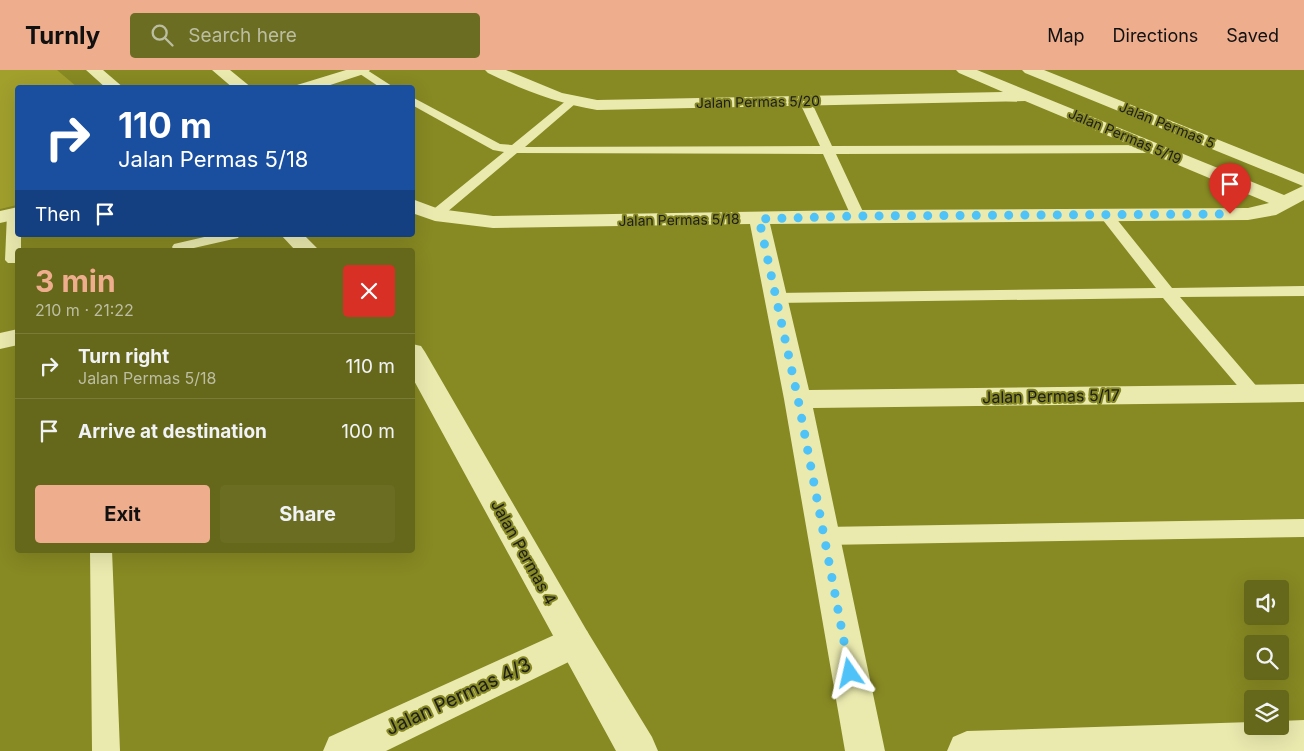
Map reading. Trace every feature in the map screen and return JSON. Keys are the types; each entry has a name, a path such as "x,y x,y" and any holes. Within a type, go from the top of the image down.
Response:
{"street":[{"path":"94,70 112,85"},
{"path":"220,70 240,85"},
{"path":"312,85 360,70"},
{"name":"Jalan Permas 5/20","path":"493,70 545,95 572,102 597,105 1030,96"},
{"name":"Jalan Permas 5/19","path":"964,70 1286,203"},
{"name":"Jalan Permas 5","path":"1030,70 1304,181"},
{"path":"1052,78 1077,70"},
{"name":"Jalan Permas 5/18","path":"415,205 435,215 493,222 858,216 1248,214 1269,210 1286,203 1304,192"},
{"path":"759,219 798,399 865,751"},
{"path":"294,237 306,248"},
{"path":"0,341 15,337"},
{"name":"Jalan Permas 4","path":"415,357 574,642 638,751"},
{"name":"Jalan Permas 5/17","path":"798,399 1253,393 1304,394"},
{"name":"Jalan Permas 4/3","path":"343,751 574,642"},
{"path":"967,751 1304,740"}],"lane":[{"path":"360,70 385,85"},
{"path":"805,101 858,216"},
{"path":"415,102 497,147 528,151 1156,149"},
{"path":"435,215 572,102"},
{"path":"10,215 14,260"},
{"path":"1106,215 1167,292 1253,393"},
{"path":"180,247 223,237"},
{"path":"775,298 1304,291"},
{"path":"823,536 1304,528"},
{"path":"101,553 106,751"}],"shaded area":[{"path":"0,70 57,70 75,85 15,85 15,205 0,209"}],"route":[{"path":"850,673 798,399 759,219 858,216 1230,214"}]}
